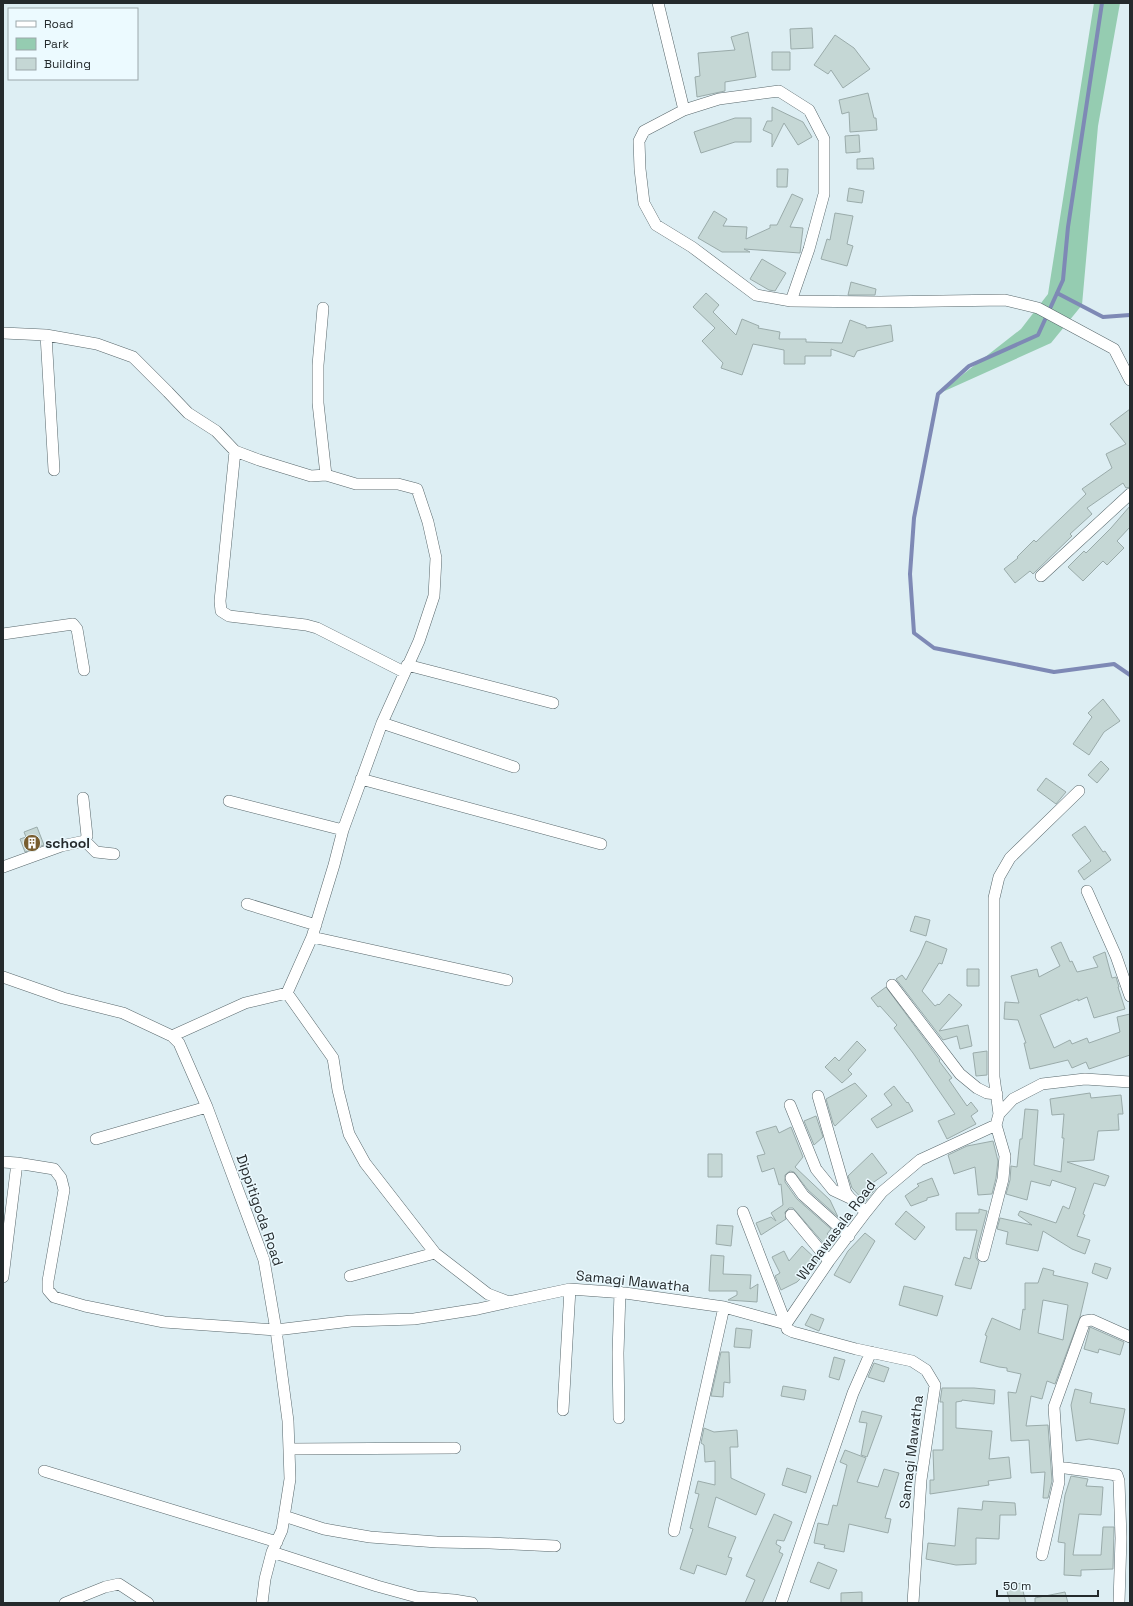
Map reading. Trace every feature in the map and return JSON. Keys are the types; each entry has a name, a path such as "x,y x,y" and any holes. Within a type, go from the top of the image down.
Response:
{"street":[{"path":"658,3 684,110"},
{"path":"791,301 809,249 824,194 824,138 809,110 779,92 718,99 684,110 644,131 639,141 640,169 644,203 656,225 692,247 756,295 791,301 880,302 1005,300 1038,308 1114,349 1130,380"},
{"path":"323,308 318,365 318,403 326,475"},
{"path":"3,333 46,335 97,344 133,357 188,413 216,431 236,451 259,460 311,476 326,475 356,484 398,484 417,489 428,522 436,558 434,596 419,641 382,723 361,779 343,830 316,925 287,993"},
{"path":"46,335 54,470"},
{"path":"236,451 220,602 221,611 229,616 306,625 317,628 406,668 553,703"},
{"path":"1041,576 1130,494"},
{"path":"3,634 73,624 77,629 84,670"},
{"path":"382,723 514,767"},
{"path":"361,779 601,844"},
{"path":"983,1256 1003,1179 1005,1156 997,1119 997,1094 994,1077 994,898 1000,878 1010,858 1079,791"},
{"path":"83,798 87,836 85,840"},
{"path":"229,801 343,830"},
{"path":"85,840 96,852 114,854"},
{"path":"3,867 61,846 85,840"},
{"path":"1087,891 1116,956 1130,996"},
{"path":"247,904 316,925"},
{"path":"312,936 507,980"},
{"path":"3,977 63,998 123,1013 172,1036 246,1003 287,993"},
{"path":"892,985 960,1074 977,1088 987,1093 997,1094"},
{"path":"287,993 333,1058 338,1090 348,1134 365,1163 435,1253 488,1294 510,1302"},
{"name":"Dippitigoda Road","path":"172,1036 179,1044 207,1107 264,1260 276,1330 288,1421 290,1479 282,1530 265,1579 262,1603"},
{"name":"Wanawasala Road","path":"786,1324 829,1261 882,1192 920,1160 997,1119 1013,1099 1042,1084 1085,1079 1130,1082"},
{"path":"818,1096 846,1193 866,1212"},
{"path":"790,1105 816,1169 833,1190 850,1198"},
{"path":"96,1139 207,1107"},
{"path":"3,1162 17,1163 3,1277"},
{"name":"Samagi Mawatha","path":"17,1163 54,1169 61,1178 64,1190 48,1281 48,1290 54,1298 84,1306 164,1322 276,1330 351,1321 414,1319 478,1309 570,1289 620,1292 724,1308 786,1324 787,1329 793,1332 871,1352 912,1360 926,1370 935,1385 921,1480 913,1603"},
{"path":"791,1178 803,1195 848,1236"},
{"path":"743,1212 786,1324"},
{"path":"791,1215 829,1261"},
{"path":"350,1276 435,1253"},
{"path":"563,1410 570,1289"},
{"path":"619,1418 618,1353 620,1292"},
{"path":"674,1531 724,1308"},
{"path":"1042,1555 1059,1482 1054,1407 1085,1321 1092,1320 1130,1336"},
{"path":"781,1603 853,1393 871,1352"},
{"path":"289,1449 455,1448"},
{"path":"1058,1467 1116,1475 1119,1481 1121,1538 1119,1603"},
{"path":"44,1471 109,1490 275,1547 377,1586 417,1597 472,1603"},
{"path":"284,1516 324,1529 370,1537 437,1542 555,1546"},
{"path":"65,1603 105,1587 119,1584 148,1603"}],"green space":[{"path":"1094,3 1120,3 1098,126 1082,305 1051,343 938,394 1021,329 1048,294"}],"building":[{"path":"812,28 813,48 791,49 790,29"},
{"path":"748,32 756,77 725,82 725,91 697,97 695,77 700,76 698,53 735,50 731,37"},
{"path":"835,35 854,48 870,69 843,88 831,70 828,74 814,65"},
{"path":"772,52 790,52 790,70 772,70"},
{"path":"868,93 874,118 876,118 877,130 850,132 849,112 842,114 839,100"},
{"path":"772,107 803,122 812,137 798,145 784,123 772,147 772,134 763,130 767,121 772,121"},
{"path":"735,118 751,118 751,142 735,142 701,153 694,132"},
{"path":"859,135 860,152 846,153 845,136"},
{"path":"873,158 874,169 857,169 857,159"},
{"path":"777,169 788,169 787,187 777,187"},
{"path":"849,188 864,191 862,203 847,201"},
{"path":"792,194 803,199 790,227 803,228 800,253 744,249 750,252 722,252 698,238 714,211 727,219 723,226 747,227 746,239 770,228 770,225 777,225"},
{"path":"835,213 853,216 847,244 853,246 847,266 821,259 827,239 830,240"},
{"path":"762,259 786,273 775,291 769,290 750,279"},
{"path":"851,282 876,289 875,295 848,295"},
{"path":"706,293 719,305 713,312 736,335 742,319 759,326 758,328 780,332 779,339 806,339 806,342 842,343 850,320 866,326 866,328 891,325 893,341 857,351 854,357 831,349 831,356 805,356 805,364 784,364 784,350 753,344 742,375 721,368 723,363 702,341 715,328 693,307"},
{"path":"1130,409 1130,487 1126,488 1123,483 1087,508 1092,514 1070,534 1072,536 1033,574 1030,571 1015,583 1004,569 1018,558 1017,557 1034,540 1036,542 1086,494 1082,489 1112,468 1106,454 1126,444 1110,424"},
{"path":"1130,506 1130,527 1117,541 1124,548 1107,565 1103,561 1083,581 1068,567 1084,551 1086,553"},
{"path":"1103,699 1120,721 1104,732 1089,755 1073,744 1092,717 1088,713"},
{"path":"1101,761 1109,769 1097,783 1088,775"},
{"path":"1046,778 1066,792 1056,804 1037,790"},
{"path":"1085,826 1103,852 1105,851 1111,860 1084,880 1078,871 1091,861 1072,835"},
{"name":"school","path":"37,827 44,845 25,852 20,839 26,837 24,832"},
{"path":"915,916 930,920 926,936 910,931"},
{"path":"926,941 947,949 942,964 939,963 922,991 935,1006 938,1004 939,1005 949,994 962,1005 939,1031 968,1025 972,1046 960,1049 957,1036 943,1040 896,979 902,975 906,980"},
{"path":"1061,942 1070,962 1072,961 1077,972 1098,967 1093,957 1105,952 1112,978 1116,977 1125,1009 1094,1018 1087,997 1078,1001 1078,999 1040,1015 1054,1048 1070,1040 1072,1044 1087,1038 1089,1043 1120,1032 1117,1017 1130,1014 1130,1055 1089,1069 1086,1062 1072,1068 1068,1060 1030,1069 1024,1043 1026,1043 1018,1020 1004,1019 1005,1002 1019,1003 1011,976 1037,969 1039,977 1060,966 1051,947"},
{"path":"967,969 979,969 979,986 967,986"},
{"path":"886,987 940,1060 939,1061 952,1078 949,1080 967,1106 971,1102 978,1111 971,1116 976,1124 947,1139 938,1121 955,1114 894,1028 897,1025 880,1006 878,1007 871,998"},
{"path":"857,1041 866,1050 848,1070 852,1074 842,1083 825,1067 835,1057 839,1061"},
{"path":"987,1051 987,1075 976,1076 973,1053"},
{"path":"855,1083 867,1096 835,1126 826,1099"},
{"path":"894,1086 907,1103 908,1102 913,1111 877,1128 871,1119 892,1105 884,1094"},
{"path":"1090,1093 1091,1098 1121,1095 1123,1114 1118,1114 1119,1130 1098,1131 1094,1160 1067,1162 1109,1176 1105,1186 1094,1183 1083,1214 1085,1215 1077,1236 1090,1240 1085,1254 1072,1249 1043,1231 1038,1251 1006,1244 1008,1232 997,1229 1000,1218 1032,1225 1018,1215 1020,1211 1056,1223 1063,1206 1069,1209 1076,1188 1052,1180 1050,1186 1031,1181 1027,1200 1006,1194 1010,1180 1011,1166 1017,1167 1025,1109 1038,1110 1034,1165 1061,1172 1064,1138 1062,1138 1064,1114 1052,1115 1050,1099"},
{"path":"816,1116 823,1137 814,1145 804,1121"},
{"path":"776,1126 779,1133 791,1127 803,1157 795,1167 830,1200 838,1217 808,1190 794,1172 790,1171 785,1175 785,1182 797,1199 831,1229 827,1234 832,1236 828,1246 825,1245 793,1208 789,1208 785,1212 786,1219 761,1235 756,1223 771,1217 776,1221 771,1213 783,1205 781,1184 779,1185 774,1168 762,1172 757,1156 765,1154 756,1132"},
{"path":"993,1141 998,1161 992,1194 978,1195 975,1167 954,1174 948,1155 967,1146"},
{"path":"872,1153 887,1173 871,1184 876,1188 865,1202 852,1188 848,1176"},
{"path":"708,1154 722,1154 722,1177 708,1177"},
{"path":"932,1178 939,1195 927,1198 927,1200 911,1206 905,1196 919,1186 917,1184"},
{"path":"979,1209 987,1211 976,1254 976,1258 979,1262 971,1289 955,1285 964,1257 970,1259 977,1230 956,1230 956,1213 979,1213"},
{"path":"906,1211 925,1227 915,1240 895,1224"},
{"path":"717,1225 733,1226 731,1246 716,1244"},
{"path":"865,1233 875,1241 850,1283 834,1275 848,1251"},
{"path":"802,1246 818,1261 797,1282 781,1290 775,1276 780,1273 772,1257 784,1251 789,1261"},
{"path":"711,1255 724,1256 723,1274 751,1275 750,1289 758,1284 757,1302 728,1300 737,1295 737,1291 709,1291"},
{"path":"1095,1263 1111,1268 1107,1279 1092,1273"},
{"path":"1043,1268 1054,1271 1053,1275 1088,1283 1080,1317 1055,1384 1047,1381 1042,1399 1031,1396 1026,1426 1048,1425 1052,1481 1048,1498 1043,1498 1045,1472 1031,1473 1029,1440 1011,1441 1008,1392 1016,1393 1021,1374 1007,1371 1007,1368 980,1362 987,1336 985,1335 992,1318 1020,1330 1023,1309 1025,1310 1025,1283 1038,1283","holes":["1043,1300 1068,1305 1063,1340 1038,1333"]},
{"path":"904,1286 943,1296 937,1316 899,1305"},
{"path":"811,1314 824,1319 819,1331 805,1325"},
{"path":"1090,1327 1124,1342 1120,1355 1099,1349 1098,1353 1084,1349"},
{"path":"736,1328 752,1330 750,1348 734,1347"},
{"path":"721,1352 729,1352 730,1383 724,1382 723,1397 711,1396"},
{"path":"834,1357 845,1360 839,1380 829,1377"},
{"path":"874,1363 889,1368 884,1382 868,1377"},
{"path":"783,1386 806,1390 804,1400 781,1396"},
{"path":"942,1388 974,1388 995,1390 994,1404 962,1400 956,1402 956,1428 992,1431 989,1459 1009,1457 1011,1478 988,1481 989,1485 930,1494 930,1480 934,1480 933,1450 943,1450 943,1402 940,1402"},
{"path":"1075,1389 1092,1393 1090,1403 1125,1409 1118,1444 1089,1439 1076,1441 1071,1405"},
{"path":"862,1411 882,1416 867,1457 861,1455 867,1423 859,1422"},
{"path":"704,1428 714,1432 737,1430 738,1447 730,1447 731,1478 765,1494 756,1515 716,1497 708,1527 736,1537 728,1557 732,1558 726,1575 697,1565 694,1574 680,1569 693,1529 690,1528 699,1494 695,1493 698,1481 715,1485 715,1461 705,1462 704,1445 701,1443"},
{"path":"845,1450 866,1458 857,1482 878,1487 884,1469 899,1473 885,1518 891,1519 888,1533 849,1524 844,1552 824,1548 825,1545 814,1543 818,1523 828,1525 833,1505 837,1506 847,1465 840,1462"},
{"path":"787,1468 811,1476 806,1493 782,1485"},
{"path":"1071,1476 1088,1479 1086,1486 1103,1487 1101,1515 1079,1514 1073,1555 1101,1555 1103,1527 1114,1527 1113,1569 1081,1570 1081,1576 1064,1575 1065,1543 1058,1542 1065,1495"},
{"path":"983,1501 1015,1503 1016,1515 1000,1515 999,1539 976,1538 976,1564 956,1565 926,1559 928,1543 955,1546 958,1508 982,1510"},
{"path":"774,1514 792,1522 784,1541 777,1540 776,1544 781,1547 779,1552 783,1554 762,1603 745,1603 755,1580 746,1576"},
{"path":"818,1562 837,1570 829,1589 810,1582"},
{"path":"1021,1583 1026,1603 1010,1603 1006,1587"},
{"path":"862,1592 862,1603 841,1603 841,1593"},
{"path":"1065,1592 1068,1603 1035,1603 1035,1598"}],"waterway":[{"path":"1102,3 1068,227 1063,280 1038,335 969,366 938,394 914,518 910,574 914,633 934,648 1054,672 1114,664 1130,675"},
{"path":"1057,293 1103,317 1130,315"}],"place":[{"name":"school","path":"32,843"}]}
